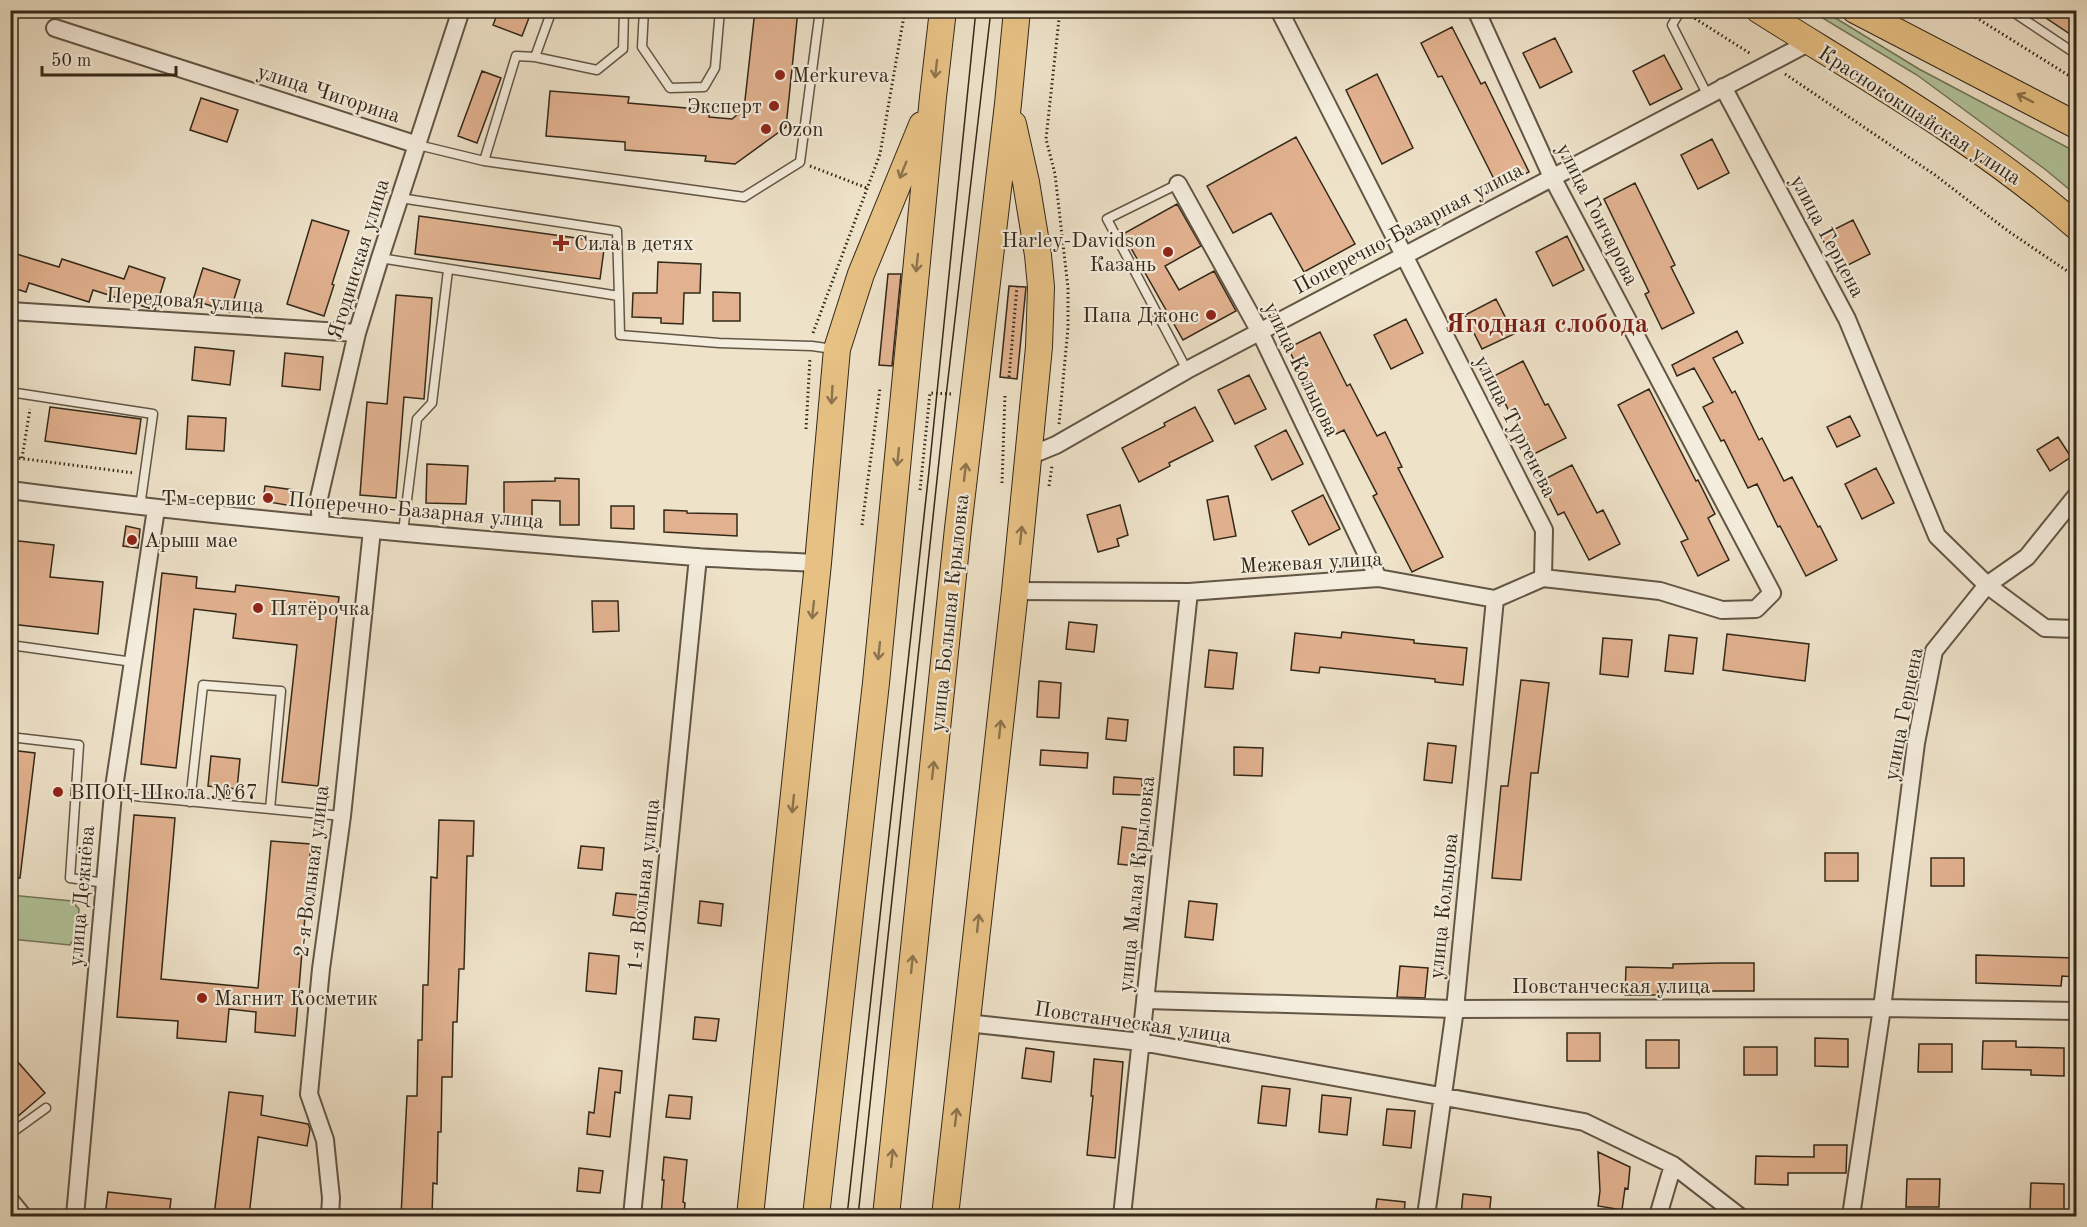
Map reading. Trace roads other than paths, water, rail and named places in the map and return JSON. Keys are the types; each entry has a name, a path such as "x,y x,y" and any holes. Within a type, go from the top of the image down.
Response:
{"main road":[{"path":"816,1216 876,683 943,10"},
{"name":"улица Большая Крыловка","path":"886,1216 958,528 1017,10"},
{"name":"Краснококшайская улица","path":"1760,10 1920,111 2041,195 2076,226"},
{"path":"1858,11 2076,125"},
{"path":"750,1216 818,563 837,349 861,274 933,97"},
{"path":"945,1216 1040,348 1041,287 1038,255 1026,182 1008,104"}],"street":[{"name":"Ягодинская улица","path":"321,525 319,498 357,333 461,10"},
{"name":"улица Тургенева","path":"1279,10 1544,530 1543,579"},
{"name":"улица Гончарова","path":"1476,10 1552,177 1772,593 1756,609 1722,610 1660,591 1543,579"},
{"name":"улица Чигорина","path":"55,28 418,145"},
{"name":"Поперечно-Базарная улица","path":"1029,456 1056,445 1187,370 1810,42"},
{"name":"улица Герцена","path":"1723,87 1847,319 1937,536 1987,585 1934,651 1916,743 1882,1008 1851,1216"},
{"name":"улица Кольцова","path":"1178,184 1260,332 1378,578"},
{"name":"Передовая улица","path":"10,312 357,333"},
{"name":"Поперечно-Базарная улица","path":"10,490 148,508 372,530 698,557 818,563"},
{"path":"2076,496 2027,557 1987,585 2045,628 2076,629"},
{"name":"улица Дежнёва","path":"75,1216 113,794 133,662 148,508"},
{"name":"2-я Вольная улица","path":"330,1216 331,1198 325,1140 309,1094 321,969 342,816 372,530"},
{"name":"1-я Вольная улица","path":"632,1216 698,557"},
{"name":"Межевая улица","path":"1015,591 1189,592 1378,578 1495,599"},
{"path":"1495,599 1543,579"},
{"name":"улица Малая Крыловка","path":"1122,1216 1189,592"},
{"name":"улица Кольцова","path":"1426,1216 1455,1009 1495,599"},
{"name":"Повстанческая улица","path":"1147,1000 1455,1009 1882,1008 2076,1011"},
{"name":"Повстанческая улица","path":"967,1023 1141,1042 1584,1122 1673,1165 1739,1216"},
{"path":"1658,1216 1673,1165"},
{"path":"10,1200 23,1216"}],"lane":[{"path":"535,57 552,10"},
{"path":"484,161 516,56 535,57 597,70 623,49 624,10"},
{"path":"644,10 642,47 670,88 704,87 715,68 720,10"},
{"path":"418,145 484,161 744,196 800,162 820,10"},
{"path":"1681,10 1672,25 1708,96"},
{"path":"2010,10 2076,54"},
{"path":"1178,184 1107,219 1187,370"},
{"path":"400,198 617,231 620,335 837,349"},
{"path":"380,258 619,296"},
{"path":"403,532 417,418 432,403 448,270"},
{"path":"10,392 153,414 145,474 148,508"},
{"path":"10,645 133,662"},
{"path":"190,802 203,685 281,691 270,809"},
{"path":"10,736 79,745 70,878 105,883"},
{"path":"113,794 342,816"},
{"path":"10,1134 46,1108"}],"tram line":[{"path":"847,1216 929,471 976,10"},
{"path":"858,1216 945,405 991,10"}],"place":[{"name":"Merkureva","path":"780,75"},
{"name":"Эксперт","path":"774,106"},
{"name":"Ozon","path":"766,129"},
{"name":"Сила в детях","path":"561,243"},
{"name":"Harley-Davidson Казань","path":"1168,252"},
{"name":"Папа Джонс","path":"1211,315"},
{"name":"Тм-сервис","path":"268,498"},
{"name":"Арыш мае","path":"132,540"},
{"name":"Пятёрочка","path":"258,608"},
{"name":"ВПОЦ-Школа №67","path":"58,792"},
{"name":"Магнит Косметик","path":"202,998"}],"district":[{"name":"Ягодная слобода","path":"1547,323"}]}
